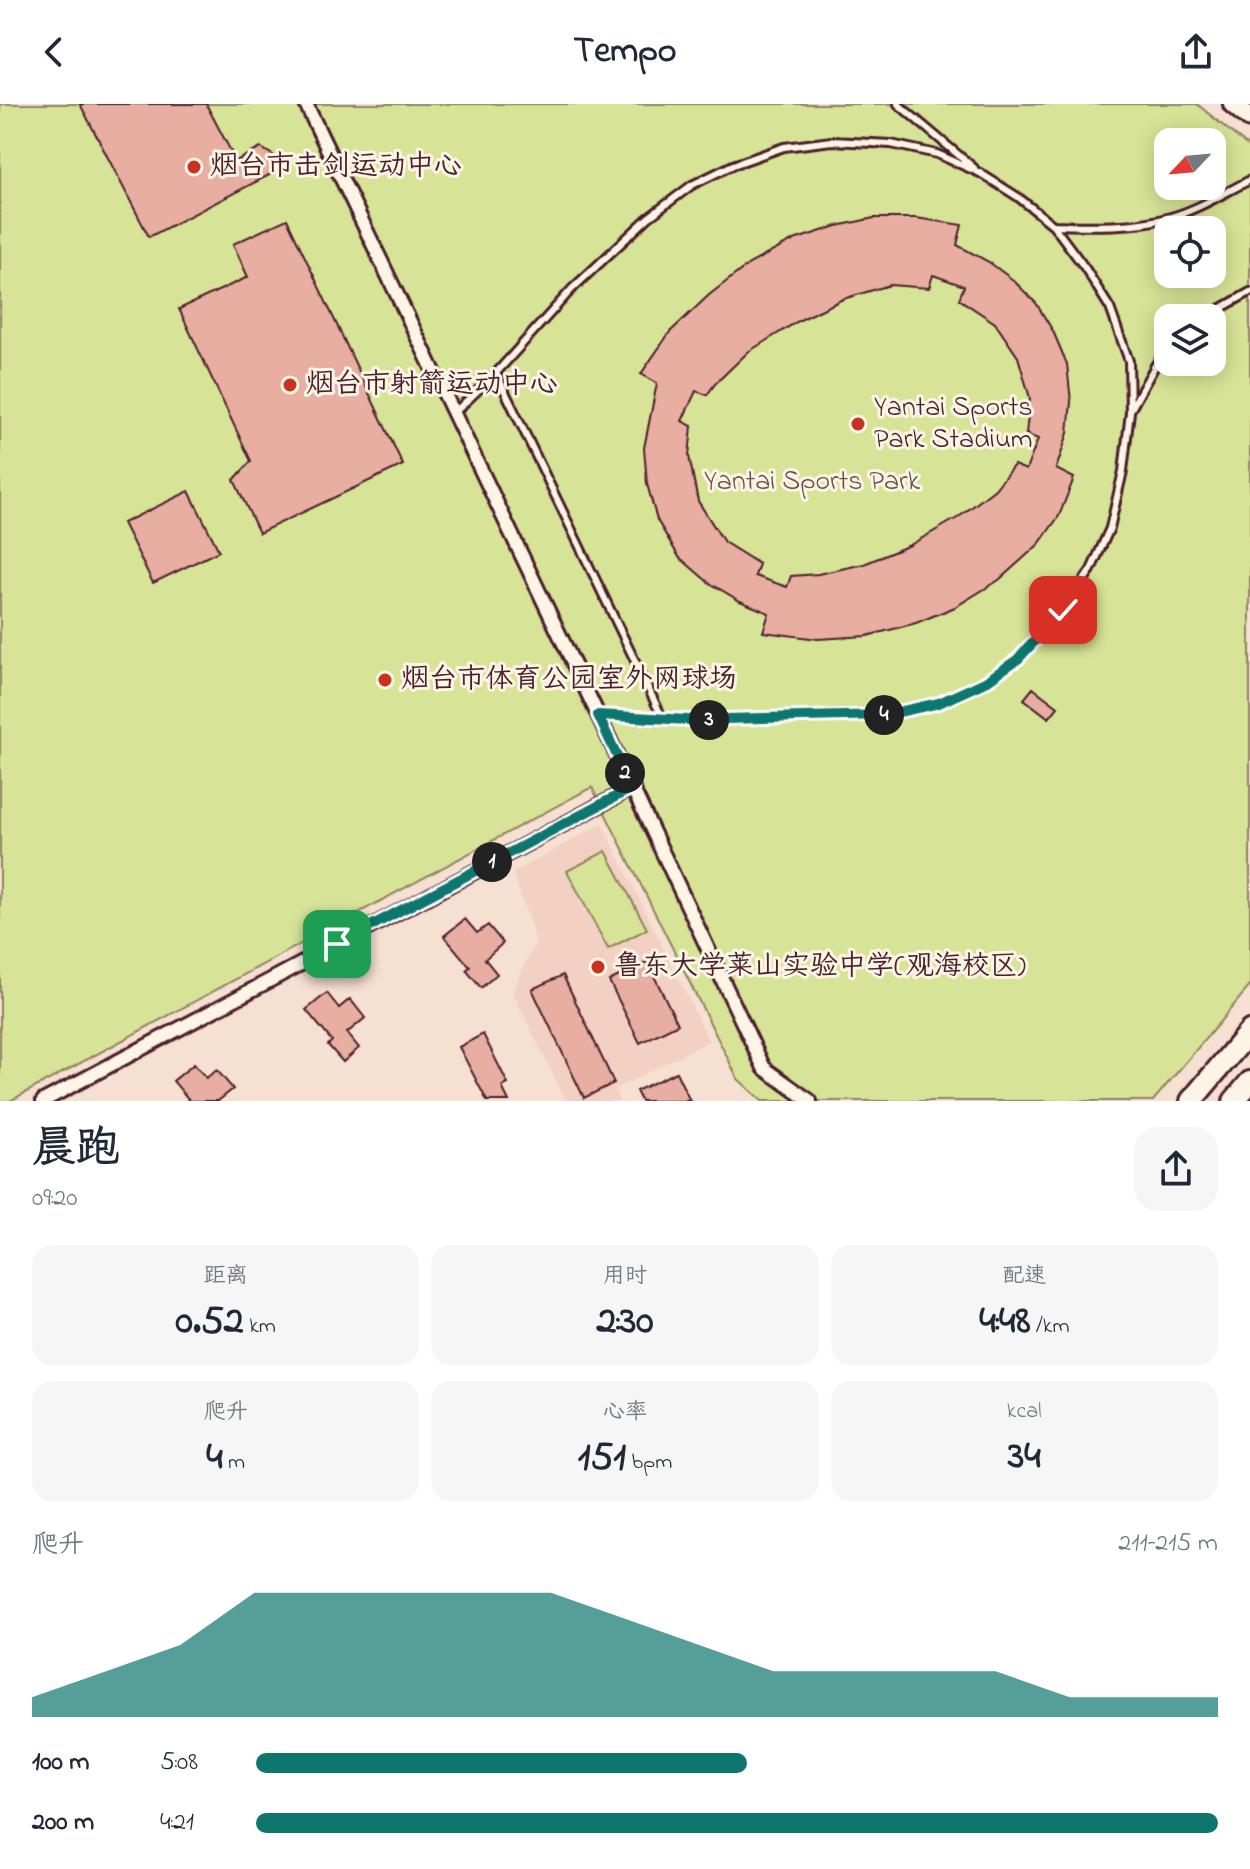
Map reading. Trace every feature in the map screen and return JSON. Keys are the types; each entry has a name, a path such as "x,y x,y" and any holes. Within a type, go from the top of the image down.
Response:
{"main road":[{"path":"1233,104 1250,118"},
{"path":"1191,1101 1250,1031"},
{"path":"1234,1101 1250,1082"}],"street":[{"path":"306,104 764,1068 810,1101"},
{"path":"43,1101 632,788"}],"lane":[{"path":"598,715 663,719 811,718 885,715 939,703 985,682 1018,659 1063,610 1091,570 1110,528 1123,471 1130,412 1129,361 1110,308 1053,225 1018,197 980,173 898,104"},
{"path":"454,413 496,373 572,289 648,218 692,185 733,165 784,147 832,141 891,144 937,154 980,173"},
{"path":"1053,225 1110,227 1171,217 1250,180"},
{"path":"1226,306 1250,292"},
{"path":"1130,412 1154,368"},
{"path":"496,373 663,719"}],"shaded area":[{"name":"鲁东大学莱山实验中学(观海校区)","path":"602,823 709,1041 615,1089 619,1101 566,1101 512,991 536,942 513,873"}],"green space":[{"name":"Yantai Sports Park","path":"0,104 1197,104 1226,128 1154,128 1154,200 1226,200 1226,128 1250,148 1250,986 1153,1101 762,1101 738,1079 592,787 10,1101 0,1101"},
{"path":"606,851 647,929 608,949 567,871"}],"building":[{"name":"烟台市击剑运动中心","path":"80,104 206,104 236,161 261,148 276,157 275,172 149,237"},
{"path":"874,218 916,218 962,225 957,245 989,262 1036,303 1053,331 1067,364 1071,402 1068,433 1056,469 1074,478 1059,516 1039,544 999,580 955,607 916,623 867,636 818,639 763,632 769,613 740,601 708,582 679,557 657,520 647,484 644,448 657,383 641,374 670,332 709,295 749,264 794,240","holes":["933,275 964,286 959,299 995,323 1018,357 1030,398 1026,434 1038,439 1026,470 1014,465 995,489 959,517 910,545 864,564 818,574 791,576 787,587 755,576 759,564 724,542 698,501 689,456 692,426 682,421 696,391 707,395 748,352 800,320 843,299 890,285 929,288"]},
{"name":"烟台市射箭运动中心","path":"287,219 403,465 259,533 234,480 251,461 179,309 248,277 233,244"},
{"path":"189,491 219,551 153,583 123,523"},
{"path":"1033,688 1058,707 1049,718 1024,699"},
{"path":"465,919 477,933 488,925 503,943 485,959 497,974 481,988 466,970 470,967 444,936"},
{"path":"647,962 678,1024 640,1043 609,981"},
{"path":"563,975 614,1083 584,1098 532,989"},
{"path":"327,993 339,1008 350,999 365,1018 347,1033 359,1048 343,1062 328,1045 332,1041 306,1010"},
{"path":"483,1034 508,1084 502,1087 509,1101 487,1101 459,1047"},
{"path":"194,1064 206,1078 217,1070 233,1089 218,1101 190,1101 173,1081"},
{"path":"676,1072 690,1101 641,1101 636,1091"}],"place":[{"name":"烟台市击剑运动中心","path":"194,167"},
{"name":"烟台市射箭运动中心","path":"290,385"},
{"name":"Yantai Sports Park Stadium","path":"858,424"},
{"name":"烟台市体育公园室外网球场","path":"385,680"},
{"name":"鲁东大学莱山实验中学(观海校区)","path":"598,967"}],"route":[{"path":"337,944 632,788 598,715 688,720 811,718 885,715 939,703 985,682 1018,659 1063,610"}]}
